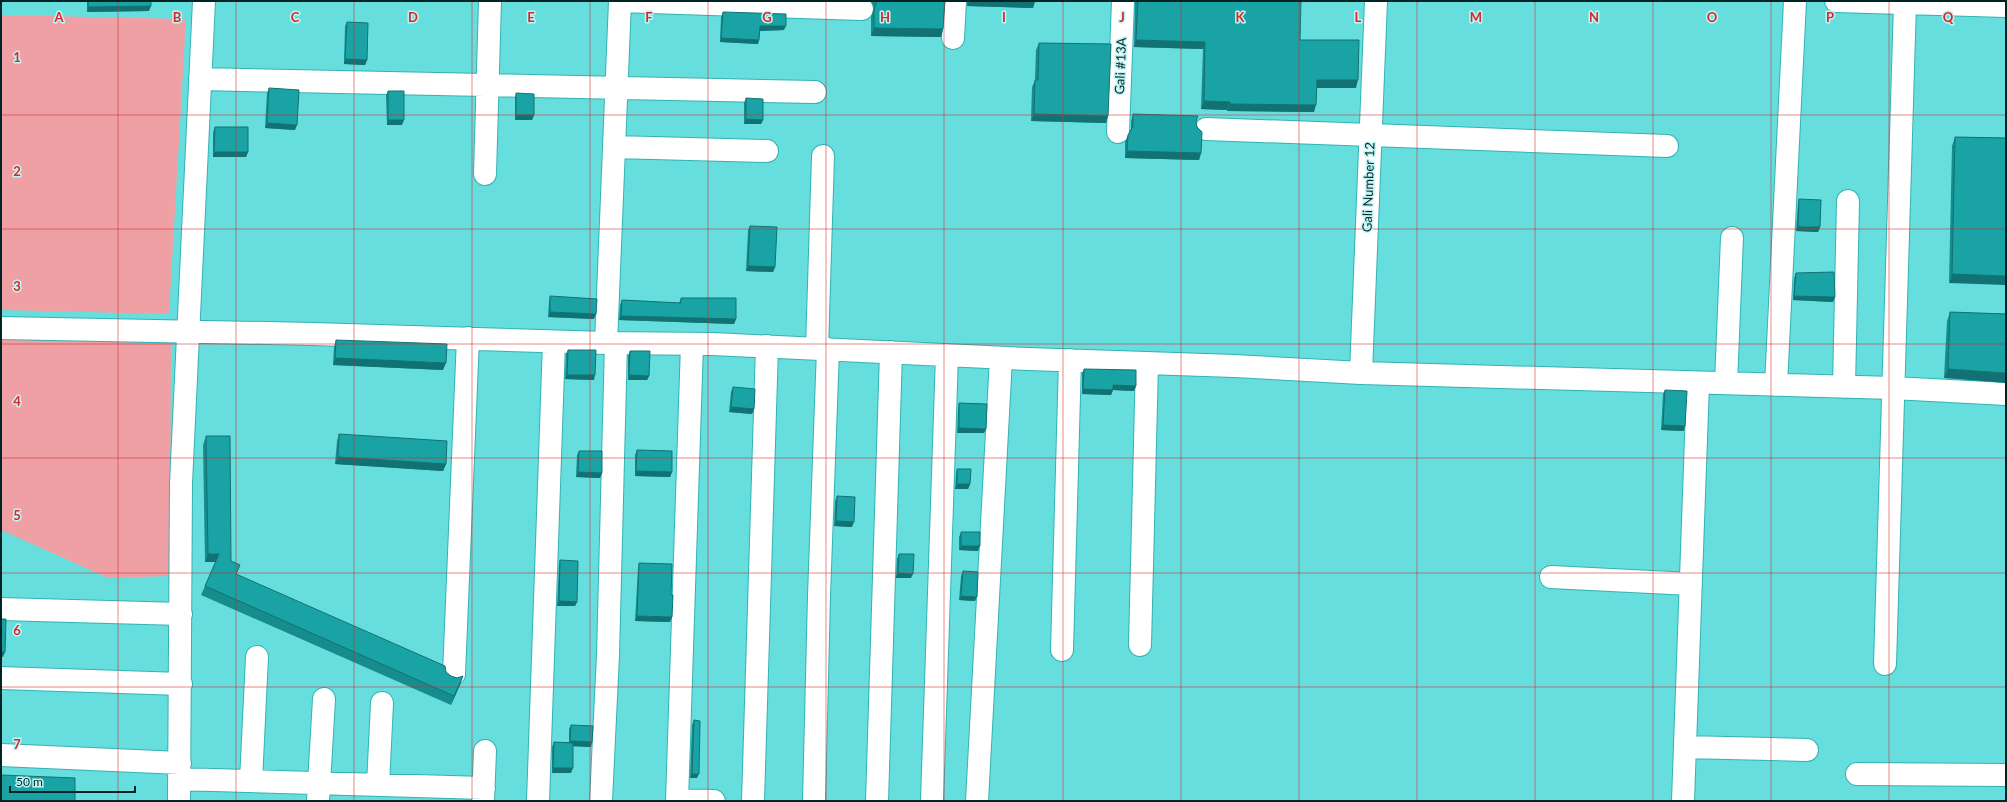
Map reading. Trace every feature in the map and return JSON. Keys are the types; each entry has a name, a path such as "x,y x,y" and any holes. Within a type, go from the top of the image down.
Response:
{"street":[{"path":"179,801 181,684 181,483 204,1"},
{"path":"485,174 490,1"},
{"path":"602,801 608,655 611,343 620,1 862,9"},
{"path":"953,38 955,1"},
{"name":"Gali #13A","path":"1118,132 1123,1"},
{"name":"Gali Number 12","path":"1361,373 1376,1"},
{"path":"1776,385 1795,1"},
{"path":"1836,1 2006,6"},
{"path":"1885,664 1905,3"},
{"path":"200,79 815,92"},
{"path":"1206,129 1667,146"},
{"path":"615,147 767,151"},
{"path":"814,801 822,349 823,156"},
{"path":"1844,387 1848,201"},
{"path":"1726,383 1732,238"},
{"path":"1,328 767,346 1000,358 1361,373 1893,388 2006,394"},
{"path":"454,674 468,338"},
{"path":"538,801 554,342"},
{"path":"692,344 677,800 714,801"},
{"path":"753,801 767,346"},
{"path":"877,801 891,352"},
{"path":"932,801 947,355"},
{"path":"977,801 1000,358"},
{"path":"1062,650 1070,360"},
{"path":"1140,645 1147,363"},
{"path":"1683,801 1698,383"},
{"path":"1551,577 1691,584"},
{"path":"1,609 181,614"},
{"path":"252,781 257,656"},
{"path":"1,678 181,684"},
{"path":"319,792 324,699"},
{"path":"378,785 382,703"},
{"path":"1685,747 1807,750"},
{"path":"1,755 179,771 319,792 378,785 483,794 485,751"},
{"path":"1857,774 2006,775"}],"shaded area":[{"path":"1,15 186,19 169,314 1,310"},
{"path":"1,337 171,344 170,576 108,578 1,530"}],"building":[{"path":"88,1 151,1 151,6 88,7"},
{"path":"877,1 945,1 943,29 874,28 874,9"},
{"path":"1138,1 1301,1 1300,40 1359,40 1358,80 1317,80 1316,105 1230,104 1230,102 1204,101 1205,42 1136,40"},
{"path":"723,12 786,14 786,26 760,26 759,40 721,38"},
{"path":"347,22 368,23 367,60 345,59"},
{"path":"1039,43 1111,44 1108,116 1034,114 1035,80 1038,80"},
{"path":"269,88 299,90 297,125 267,123"},
{"path":"388,91 404,91 404,120 388,120"},
{"path":"516,93 534,94 534,115 516,115"},
{"path":"746,98 763,99 763,120 746,119"},
{"path":"1133,114 1198,116 1196,121 1197,127 1202,132 1201,153 1127,151 1128,135 1133,126"},
{"path":"215,127 248,127 248,152 214,152"},
{"path":"1955,137 2006,138 2006,276 1952,274"},
{"path":"1799,199 1821,200 1820,227 1798,227"},
{"path":"750,226 777,227 775,267 748,266"},
{"path":"1834,272 1835,297 1794,296 1796,273"},
{"path":"550,296 597,299 596,314 550,312"},
{"path":"681,298 736,298 736,319 621,316 622,300 681,303"},
{"path":"1950,312 2006,314 2006,373 1948,369"},
{"path":"336,340 447,344 446,363 335,358"},
{"path":"568,350 596,350 595,375 567,375"},
{"path":"630,351 650,351 649,376 629,375"},
{"path":"1084,369 1136,370 1136,386 1113,385 1113,390 1083,389"},
{"path":"733,387 755,389 754,409 731,407"},
{"path":"1665,390 1687,391 1685,426 1663,425"},
{"path":"959,403 987,404 986,429 959,428"},
{"path":"339,434 447,441 446,464 338,457"},
{"path":"206,436 230,436 231,561 240,565 236,574 445,666 446,672 451,676 457,678 463,676 454,696 205,586 219,554 208,554"},
{"path":"637,450 672,451 672,472 636,471"},
{"path":"579,451 602,451 602,473 578,472"},
{"path":"957,469 971,469 970,484 957,484"},
{"path":"837,496 855,497 854,522 836,521"},
{"path":"961,532 980,532 980,546 961,546"},
{"path":"899,554 914,554 913,574 898,573"},
{"path":"560,560 578,561 577,602 559,601"},
{"path":"639,563 672,564 672,617 637,616"},
{"path":"963,571 978,572 977,597 961,596"},
{"path":"1,619 6,619 5,652 1,652"},
{"path":"694,720 700,721 699,774 692,774"},
{"path":"571,725 593,726 592,742 570,741"},
{"path":"554,742 573,743 573,768 553,768"},
{"path":"1,775 75,778 75,801 1,801"}]}
